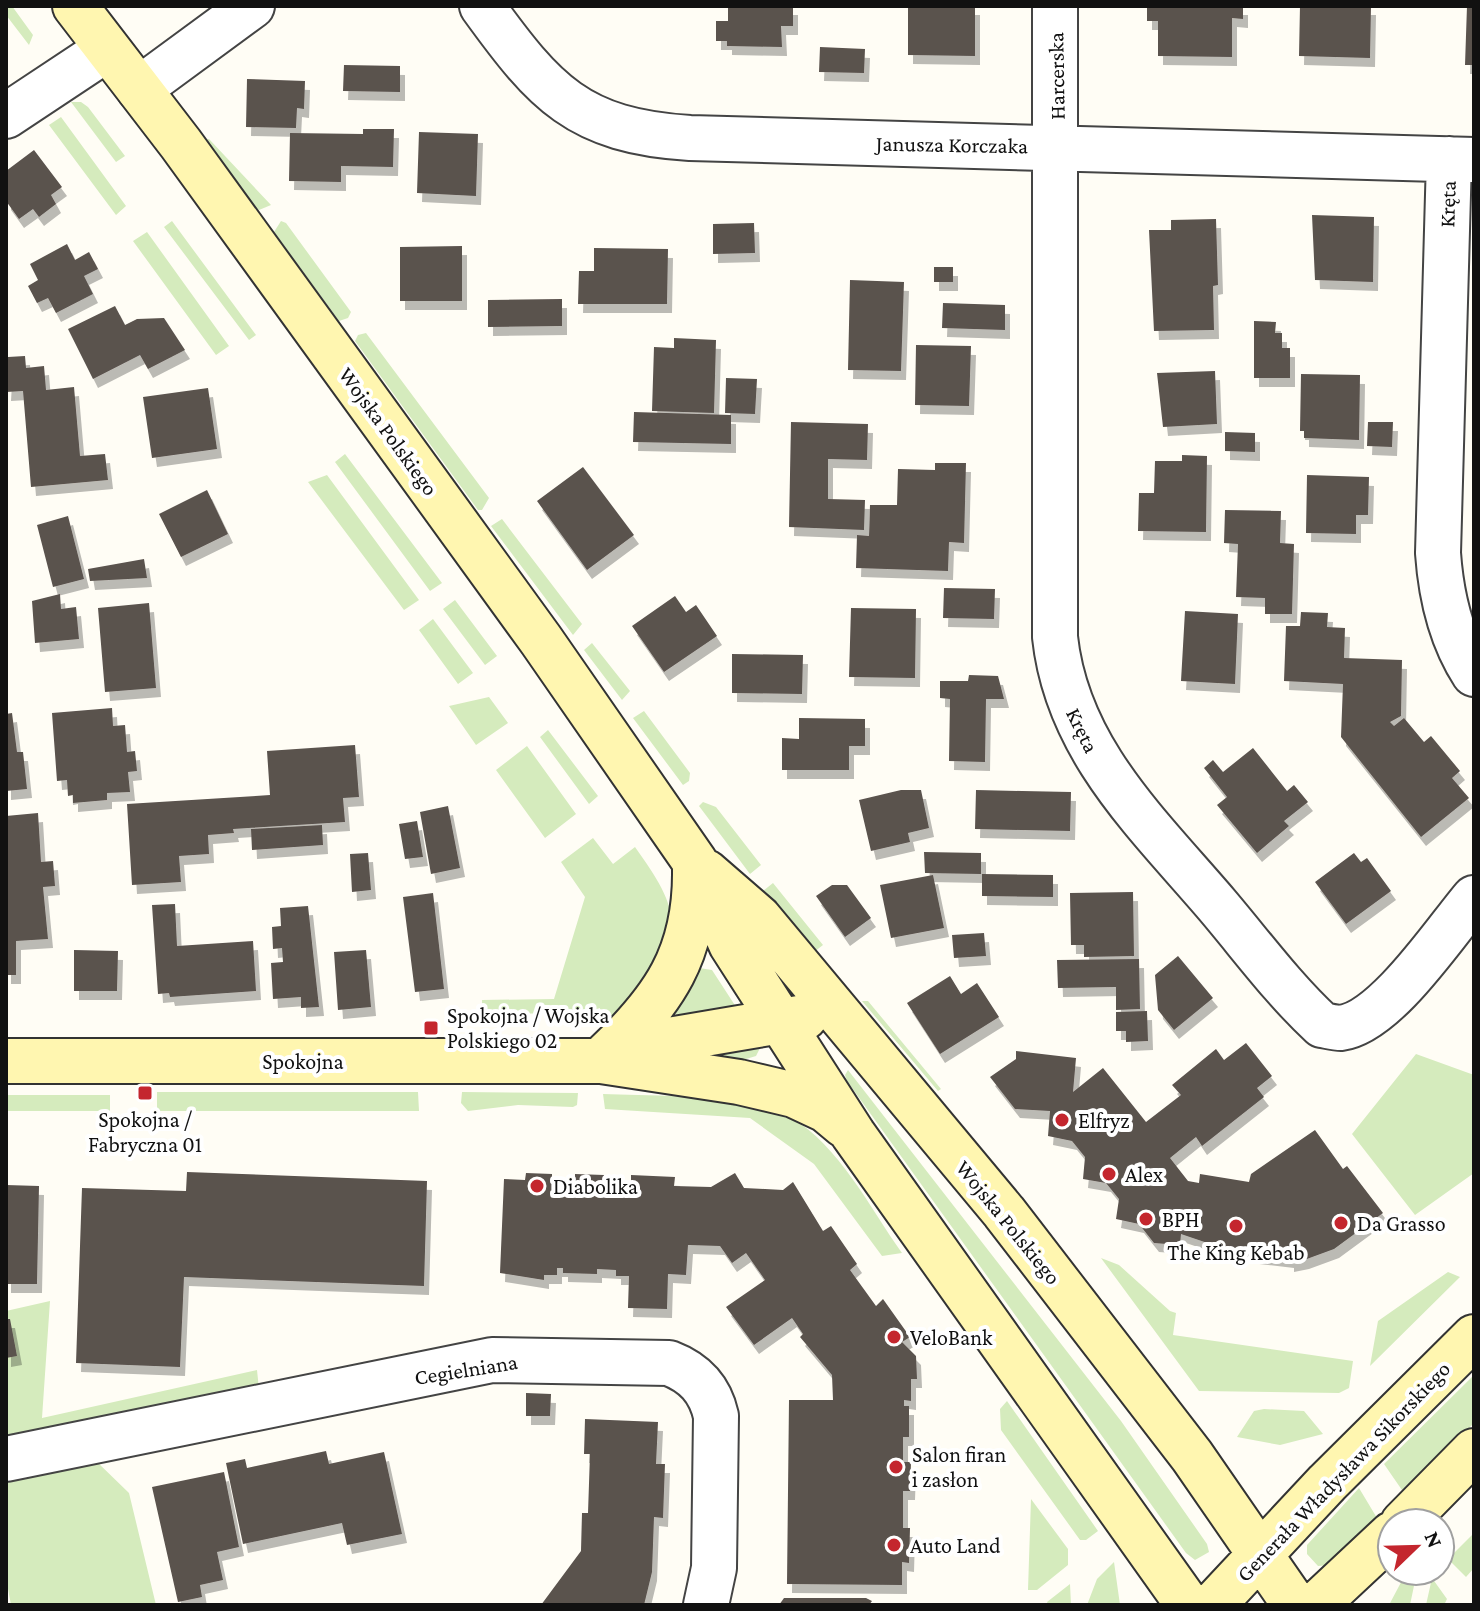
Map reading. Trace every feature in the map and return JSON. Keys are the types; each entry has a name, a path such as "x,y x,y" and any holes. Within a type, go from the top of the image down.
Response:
{"main road":[{"name":"Wojska Polskiego","path":"75,6 139,89 522,615 695,862 731,944 853,1134 1188,1605"},
{"name":"Wojska Polskiego","path":"695,862 759,918 1004,1212 1192,1456 1295,1605"},
{"path":"601,1061 635,1028 674,974 689,936 695,909 695,862"},
{"name":"Spokojna","path":"601,1061 651,1043 837,1012"},
{"name":"Spokojna","path":"6,1061 601,1061 739,1082 794,1095 826,1110 853,1134"},
{"name":"Generała Władysława Sikorskiego","path":"1213,1605 1474,1337"},
{"path":"1419,1507 1474,1451"},
{"path":"1316,1605 1376,1549"}],"street":[{"path":"139,89 252,6"},
{"name":"Janusza Korczaka","path":"482,6 520,59 549,89 584,115 638,134 690,138 1461,159"},
{"name":"Harcerska","path":"1055,6 1057,147"},
{"path":"6,116 107,49"},
{"name":"Kręta","path":"1057,147 1055,637 1065,693 1084,740 1120,792 1322,1025 1340,1028 1366,1018 1394,993 1474,898"},
{"name":"Kręta","path":"1461,159 1438,553 1448,617 1463,657 1474,674"},
{"name":"Cegielniana","path":"6,1459 492,1360 669,1363 687,1370 701,1383 712,1399 716,1416 714,1568 706,1605"}],"green space":[{"path":"6,6 12,6 33,35 29,45 6,15"},
{"path":"71,102 81,102 88,107 125,156 116,162"},
{"path":"61,117 126,206 116,215 49,125"},
{"path":"209,139 271,205 259,210 253,207 202,140"},
{"path":"172,221 256,335 249,340 164,227"},
{"path":"281,221 286,223 351,312 348,318 339,321 274,232"},
{"path":"147,232 229,346 216,355 133,241"},
{"path":"366,333 489,498 482,510 478,510 355,341 358,335"},
{"path":"345,454 442,583 430,591 335,462"},
{"path":"327,475 419,600 404,610 308,482"},
{"path":"502,519 582,624 573,635 491,526"},
{"path":"455,600 497,656 485,665 443,609"},
{"path":"433,619 473,673 458,684 419,630"},
{"path":"592,643 630,691 622,700 584,650"},
{"path":"489,697 508,723 476,745 449,706"},
{"path":"644,711 690,773 689,781 683,785 633,718"},
{"path":"548,730 598,796 589,804 540,737"},
{"path":"527,746 576,814 545,838 496,770"},
{"path":"703,802 716,807 761,865 750,874 699,806"},
{"path":"593,838 613,864 635,847 667,900 671,932 657,966 623,1007 601,1025 600,1008 583,1013 482,1014 482,1000 554,999 585,897 561,862"},
{"path":"773,883 823,945 814,952 763,891"},
{"path":"699,968 712,970 738,1010 678,1021 678,999"},
{"path":"862,1001 868,1001 941,1089 938,1091"},
{"path":"761,1046 756,1056 736,1062 668,1055"},
{"path":"1416,1054 1474,1075 1474,1173 1415,1215 1352,1134"},
{"path":"848,1070 1121,1421 1207,1544 1209,1552 1195,1560 1186,1553 847,1081 845,1075"},
{"path":"157,1092 418,1092 419,1111 157,1111"},
{"path":"462,1092 578,1093 577,1105 573,1107 518,1105 468,1111 461,1103"},
{"path":"603,1094 726,1100 773,1109 790,1117 808,1129 839,1160 902,1253 882,1256 814,1164 750,1118 605,1109"},
{"path":"6,1095 110,1095 110,1111 6,1111"},
{"path":"1101,1258 1119,1265 1176,1313 1173,1335 1353,1361 1349,1388 1339,1393 1199,1391"},
{"path":"1448,1272 1460,1277 1370,1366 1378,1321"},
{"path":"50,1301 42,1418 257,1370 259,1389 6,1440 6,1311"},
{"path":"1474,1375 1474,1423 1404,1493 1384,1464"},
{"path":"1007,1401 1098,1531 1086,1540 1080,1540 1001,1430 1000,1409"},
{"path":"1254,1411 1304,1411 1323,1434 1280,1445 1237,1437"},
{"path":"94,1459 129,1493 156,1605 11,1605 6,1578 6,1484 16,1477"},
{"path":"1359,1488 1376,1519 1330,1565 1318,1566 1307,1554 1307,1545"},
{"path":"1031,1499 1068,1549 1068,1565 1037,1590 1028,1590"},
{"path":"1474,1533 1474,1568 1466,1577 1456,1567 1456,1551"},
{"path":"1114,1562 1120,1605 1087,1605 1097,1579"},
{"path":"1070,1584 1071,1605 1048,1605 1047,1602"},
{"path":"1399,1587 1414,1587 1410,1605 1389,1605"},
{"path":"1430,1587 1438,1587 1447,1599 1444,1605 1426,1605"}],"building":[{"path":"728,6 793,6 793,26 781,26 782,47 727,46 727,41 716,41 716,21 728,21"},
{"path":"908,6 975,6 975,56 908,55"},
{"path":"1147,6 1243,6 1243,19 1232,18 1232,57 1158,56 1158,21 1147,21"},
{"path":"1300,6 1371,6 1370,58 1299,56"},
{"path":"1467,6 1474,6 1474,65 1465,65"},
{"path":"820,47 865,49 864,73 819,72"},
{"path":"344,65 400,66 400,92 343,91"},
{"path":"247,79 305,81 304,109 297,108 296,128 246,127"},
{"path":"363,129 394,129 393,167 341,166 341,182 289,181 290,133 363,134"},
{"path":"419,132 478,134 476,196 417,193"},
{"path":"34,150 62,187 51,195 56,204 39,217 33,209 19,219 6,201 6,171"},
{"path":"1312,215 1374,217 1373,282 1315,280"},
{"path":"1216,219 1218,285 1213,286 1214,330 1154,331 1149,230 1171,230 1171,220"},
{"path":"754,223 755,253 713,254 713,224"},
{"path":"67,244 75,260 89,252 98,269 84,276 93,294 56,313 48,298 37,303 28,286 38,280 30,264"},
{"path":"462,246 462,301 400,301 400,247"},
{"path":"594,248 668,249 667,304 578,304 579,271 594,271"},
{"path":"934,267 953,267 953,282 934,282"},
{"path":"850,280 904,282 901,371 848,370"},
{"path":"562,299 562,326 488,327 488,300"},
{"path":"943,303 1005,305 1005,330 942,328"},
{"path":"115,306 125,325 137,319 164,318 185,350 148,369 140,355 93,379 68,329"},
{"path":"1254,321 1276,322 1275,333 1282,333 1282,348 1290,348 1290,378 1254,378"},
{"path":"674,338 716,340 714,413 652,411 654,347 674,348"},
{"path":"916,345 971,346 969,406 915,405"},
{"path":"25,356 26,368 44,366 46,390 74,387 80,456 105,454 108,480 31,487 23,391 6,392 8,357"},
{"path":"1215,371 1217,424 1163,427 1157,373"},
{"path":"1301,374 1360,375 1359,440 1304,438 1304,431 1300,431"},
{"path":"726,378 757,379 755,414 725,413"},
{"path":"208,388 217,449 152,458 143,397"},
{"path":"634,412 731,415 731,444 633,442"},
{"path":"791,422 868,424 867,460 828,459 828,499 865,500 864,530 789,527"},
{"path":"1368,422 1393,422 1392,447 1367,446"},
{"path":"1225,432 1255,433 1255,452 1225,451"},
{"path":"1182,455 1207,456 1206,532 1138,531 1139,493 1154,493 1155,461 1182,461"},
{"path":"935,463 966,463 964,543 949,542 948,571 856,568 857,535 869,536 870,505 897,505 898,469 935,470"},
{"path":"583,467 634,535 587,570 537,501"},
{"path":"1307,475 1369,477 1368,515 1356,515 1356,534 1306,533"},
{"path":"207,490 228,534 181,557 159,514"},
{"path":"1225,510 1281,511 1280,543 1294,544 1292,614 1265,614 1265,598 1236,597 1238,544 1224,543"},
{"path":"68,516 84,579 53,587 37,525"},
{"path":"144,559 147,578 90,581 88,569"},
{"path":"944,588 995,589 994,619 943,618"},
{"path":"60,594 61,609 76,607 79,639 35,643 32,601"},
{"path":"675,596 686,612 696,605 717,636 664,672 632,626"},
{"path":"149,603 156,688 105,692 98,608"},
{"path":"851,608 916,609 915,678 849,677"},
{"path":"1185,611 1238,614 1235,684 1181,681"},
{"path":"1301,612 1328,613 1327,627 1345,628 1344,658 1402,660 1401,716 1390,722 1394,726 1404,718 1424,742 1431,736 1460,771 1452,778 1469,798 1421,837 1341,737 1343,684 1284,681 1286,626 1300,626"},
{"path":"732,654 803,655 802,694 732,693"},
{"path":"969,675 998,676 1004,699 986,699 985,762 949,761 950,699 940,698 940,681 968,681"},
{"path":"112,708 113,726 125,725 127,752 135,751 137,771 128,772 130,792 107,793 107,800 73,803 73,795 68,796 67,780 57,781 52,713"},
{"path":"12,713 17,752 23,752 27,789 6,791 6,714"},
{"path":"799,718 865,719 865,746 849,746 849,770 782,770 782,738 799,739"},
{"path":"355,745 359,797 343,798 345,822 233,829 234,833 208,835 209,854 179,856 181,882 132,885 127,804 270,795 267,751"},
{"path":"1253,748 1287,791 1294,785 1308,802 1284,821 1289,826 1257,853 1217,805 1227,797 1204,768 1213,760 1223,772"},
{"path":"901,790 921,790 929,828 908,833 910,842 871,851 859,800"},
{"path":"976,790 1071,792 1070,831 975,829"},
{"path":"448,806 460,868 431,874 420,812"},
{"path":"38,813 41,862 53,861 55,886 43,887 48,939 16,941 16,975 6,975 6,816"},
{"path":"417,821 423,857 405,859 399,824"},
{"path":"322,825 323,845 252,850 251,829"},
{"path":"924,852 981,853 981,874 925,873"},
{"path":"368,853 371,890 352,892 350,854"},
{"path":"1354,853 1361,862 1367,858 1391,891 1346,924 1315,882"},
{"path":"982,874 1053,875 1053,897 982,896"},
{"path":"933,875 944,928 891,938 880,885"},
{"path":"832,885 847,885 871,918 845,937 816,896"},
{"path":"1133,892 1134,956 1084,957 1084,945 1071,945 1070,893"},
{"path":"433,893 444,989 415,992 403,897"},
{"path":"175,904 177,946 253,941 256,991 170,997 169,993 158,994 152,905"},
{"path":"308,906 319,1007 301,1008 301,997 273,999 271,963 283,962 282,948 273,949 272,927 281,926 280,908"},
{"path":"984,933 986,956 954,958 952,935"},
{"path":"74,950 118,951 117,991 74,991"},
{"path":"366,950 371,1007 338,1010 334,952"},
{"path":"1178,956 1213,998 1174,1030 1158,1010 1155,975"},
{"path":"1139,959 1140,1009 1116,1010 1116,987 1058,988 1057,960"},
{"path":"950,976 961,994 977,983 999,1017 940,1054 907,1003"},
{"path":"1147,1011 1148,1041 1126,1042 1126,1031 1116,1031 1116,1012"},
{"path":"1246,1043 1272,1076 1257,1088 1264,1097 1202,1146 1196,1137 1170,1158 1188,1181 1199,1183 1200,1174 1249,1182 1251,1174 1315,1130 1343,1169 1347,1166 1383,1213 1334,1249 1304,1260 1289,1263 1289,1259 1237,1253 1181,1234 1180,1245 1154,1243 1139,1224 1116,1219 1119,1199 1106,1183 1083,1179 1085,1157 1072,1141 1048,1136 1050,1111 1015,1109 990,1077 1016,1059 1016,1051 1076,1058 1073,1092 1103,1068 1146,1122 1181,1095 1172,1085 1216,1049 1224,1060"},
{"path":"187,1172 427,1181 424,1286 184,1277 180,1367 76,1363 82,1188 186,1191"},
{"path":"526,1173 552,1174 552,1181 575,1181 575,1174 604,1175 604,1183 631,1184 631,1175 675,1177 674,1186 711,1187 735,1173 744,1188 783,1190 793,1182 823,1231 831,1226 857,1264 850,1270 876,1306 883,1299 910,1337 902,1342 916,1356 917,1379 911,1379 911,1401 904,1400 904,1406 909,1406 909,1437 903,1437 903,1462 911,1462 910,1491 903,1491 903,1528 910,1528 909,1563 902,1562 902,1585 787,1584 789,1400 833,1400 832,1375 800,1337 803,1334 792,1318 754,1345 726,1307 765,1280 746,1253 732,1263 720,1246 688,1245 686,1275 668,1274 667,1309 628,1308 629,1276 616,1276 616,1270 597,1269 597,1274 563,1273 563,1268 557,1268 557,1275 544,1275 544,1280 500,1273 504,1179 525,1180"},
{"path":"6,1185 39,1186 37,1284 6,1284"},
{"path":"6,1319 10,1319 17,1356 6,1358"},
{"path":"526,1393 551,1394 550,1416 526,1416"},
{"path":"585,1419 658,1422 656,1464 665,1464 663,1518 654,1517 652,1572 644,1605 541,1605 581,1551 582,1513 588,1513 590,1454 584,1454"},
{"path":"326,1451 329,1464 384,1452 402,1534 347,1545 342,1523 243,1544 226,1463 245,1459 247,1468"},
{"path":"224,1472 239,1547 217,1552 223,1580 200,1585 202,1597 178,1602 152,1487"},
{"path":"784,1598 866,1598 872,1601 869,1605 779,1605"}],"place":[{"name":"Spokojna / Wojska Polskiego 02","path":"431,1028"},
{"name":"Spokojna / Fabryczna 01","path":"145,1093"},
{"name":"Elfryz","path":"1062,1120"},
{"name":"Alex","path":"1109,1174"},
{"name":"Diabolika","path":"537,1186"},
{"name":"BPH","path":"1146,1219"},
{"name":"Da Grasso","path":"1341,1223"},
{"name":"The King Kebab","path":"1236,1226"},
{"name":"VeloBank","path":"894,1337"},
{"name":"Salon firan i zasłon","path":"896,1467"},
{"name":"Auto Land","path":"894,1545"}]}
